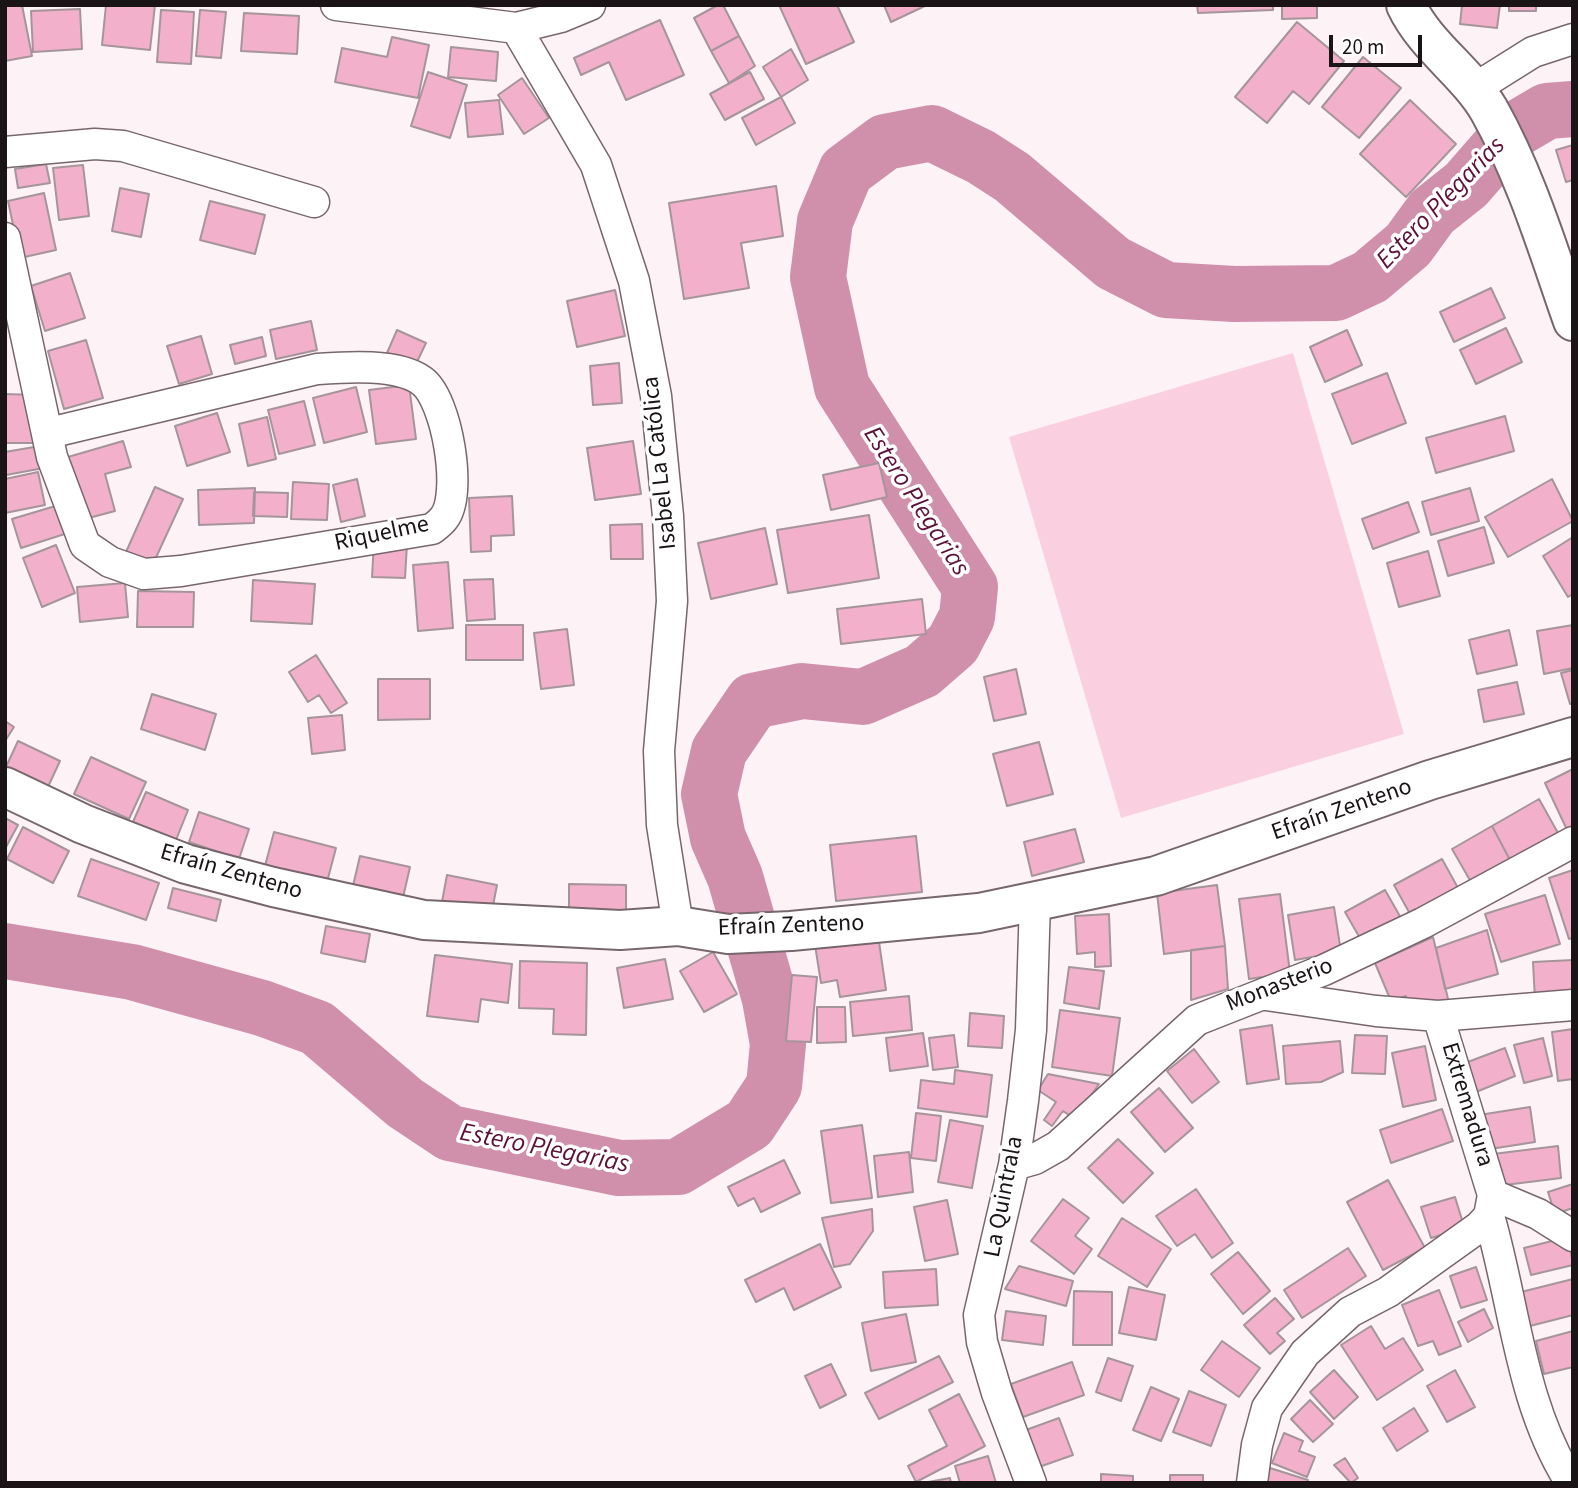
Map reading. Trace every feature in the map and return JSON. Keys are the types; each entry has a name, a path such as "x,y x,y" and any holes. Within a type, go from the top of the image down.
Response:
{"street":[{"path":"336,5 516,28 561,17 590,5"},
{"path":"1406,5 1421,32 1482,100 1528,193 1573,321"},
{"name":"Isabel La Católica","path":"516,28 588,148 600,175 634,281 656,396 668,516 672,601 660,763 662,825 678,926"},
{"path":"1482,100 1533,52 1573,39"},
{"path":"5,152 95,144 123,146 314,202"},
{"name":"Riquelme","path":"5,238 58,477 85,545 110,562 144,574 234,564 432,529 445,518 453,485 443,410 423,382 405,373 359,367 317,369 49,433"},
{"name":"Efraín Zenteno","path":"5,787 83,824 186,864 273,887 425,920 620,930 678,926 728,934 791,931 979,913 1156,876 1430,780 1573,737"},
{"name":"Monasterio","path":"1014,1165 1035,1159 1058,1146 1197,1020 1324,971 1423,923 1573,842"},
{"name":"La Quintrala","path":"1031,1483 996,1393 982,1342 979,1315 1014,1165 1031,1030 1035,901"},
{"path":"1262,994 1376,1011 1438,1016 1573,1006"},
{"name":"Extremadura","path":"1438,1016 1491,1205 1528,1387 1558,1462 1571,1483"},
{"path":"1252,1483 1257,1445 1267,1408 1305,1353 1350,1312 1388,1292 1479,1227 1491,1205 1538,1214 1573,1236"}],"shaded area":[{"path":"1293,353 1404,734 1121,818 1009,437"}],"building":[{"path":"5,5 22,5 32,56 5,61"},
{"path":"106,5 155,5 150,50 102,45"},
{"path":"723,5 739,36 711,51 694,18"},
{"path":"779,5 837,5 854,42 806,64"},
{"path":"884,5 927,5 891,22"},
{"path":"1197,5 1273,5 1273,10 1198,13"},
{"path":"1282,5 1317,5 1317,18 1282,19"},
{"path":"1462,5 1500,5 1497,28 1460,24"},
{"path":"1509,5 1536,5 1536,11 1509,11"},
{"path":"80,9 82,49 33,52 31,11"},
{"path":"161,10 194,12 191,64 157,62"},
{"path":"200,10 226,12 221,58 196,56"},
{"path":"244,13 299,16 297,54 241,51"},
{"path":"660,20 684,75 626,100 609,62 581,75 574,58"},
{"path":"1297,22 1344,61 1309,104 1293,91 1267,123 1235,97"},
{"path":"739,36 755,66 729,83 711,51"},
{"path":"392,37 429,45 418,98 335,82 342,48 387,57"},
{"path":"451,47 498,52 496,81 448,77"},
{"path":"791,49 808,80 781,97 763,67"},
{"path":"1363,57 1401,88 1359,138 1322,107"},
{"path":"428,72 467,85 450,138 411,126"},
{"path":"750,72 764,99 725,120 710,94"},
{"path":"522,78 549,118 524,134 498,95"},
{"path":"781,97 795,123 756,145 742,118"},
{"path":"499,100 503,134 468,137 465,103"},
{"path":"1410,100 1456,144 1406,197 1360,154"},
{"path":"1573,145 1573,180 1566,182 1556,150"},
{"path":"46,164 50,183 18,188 15,169"},
{"path":"83,165 89,216 59,220 53,168"},
{"path":"776,186 783,236 741,243 749,288 684,299 669,203"},
{"path":"120,188 149,194 141,237 112,231"},
{"path":"44,193 56,250 20,258 8,201"},
{"path":"210,201 265,215 255,254 200,240"},
{"path":"70,273 85,318 45,331 31,286"},
{"path":"1491,288 1505,318 1454,342 1440,312"},
{"path":"615,290 625,336 577,347 567,301"},
{"path":"311,321 317,350 276,359 270,330"},
{"path":"1506,328 1522,362 1476,384 1460,350"},
{"path":"397,330 426,343 415,366 387,353"},
{"path":"1347,330 1362,365 1325,382 1310,347"},
{"path":"201,336 212,374 179,384 167,346"},
{"path":"262,337 266,356 235,364 230,345"},
{"path":"86,340 103,398 64,409 48,351"},
{"path":"619,363 622,403 593,405 590,366"},
{"path":"1387,373 1406,423 1352,444 1332,394"},
{"path":"409,385 416,439 376,444 369,390"},
{"path":"356,387 367,432 324,443 313,398"},
{"path":"5,394 35,395 34,443 5,443"},
{"path":"304,401 315,445 279,454 268,410"},
{"path":"217,413 230,452 187,466 175,426"},
{"path":"1505,416 1514,451 1436,473 1426,438"},
{"path":"267,417 276,459 248,466 239,424"},
{"path":"123,441 131,467 105,474 115,511 85,519 68,457"},
{"path":"633,441 641,494 595,500 587,448"},
{"path":"40,446 44,468 6,475 5,452"},
{"path":"879,463 887,497 831,510 823,475"},
{"path":"38,472 45,505 5,513 5,479"},
{"path":"357,479 365,516 341,522 333,485"},
{"path":"1552,479 1573,521 1508,557 1485,517"},
{"path":"293,482 329,484 327,520 291,519"},
{"path":"155,487 183,499 153,564 126,552"},
{"path":"255,488 254,523 199,525 198,490"},
{"path":"1470,488 1479,521 1431,535 1422,502"},
{"path":"254,492 288,493 287,517 253,516"},
{"path":"512,496 514,535 491,536 491,551 471,552 469,498"},
{"path":"1408,502 1419,532 1373,549 1362,519"},
{"path":"62,504 71,532 21,548 12,519"},
{"path":"869,515 879,578 788,593 777,530"},
{"path":"642,524 643,559 611,559 610,525"},
{"path":"1484,527 1494,563 1448,576 1438,541"},
{"path":"765,528 777,584 711,599 698,543"},
{"path":"1573,537 1573,594 1568,597 1543,556"},
{"path":"374,542 407,544 405,578 372,577"},
{"path":"56,545 75,593 42,607 23,558"},
{"path":"1428,551 1440,596 1399,607 1387,563"},
{"path":"448,562 453,628 418,631 413,565"},
{"path":"493,579 495,619 467,621 464,580"},
{"path":"253,580 315,584 312,624 251,621"},
{"path":"125,583 128,617 80,622 77,587"},
{"path":"138,591 194,592 193,627 137,627"},
{"path":"922,599 926,634 841,644 837,609"},
{"path":"466,625 523,625 523,660 466,660"},
{"path":"1573,625 1573,668 1544,674 1537,631"},
{"path":"567,629 574,685 541,689 534,633"},
{"path":"1509,630 1517,665 1477,674 1469,640"},
{"path":"316,655 347,703 331,713 319,695 308,702 289,672"},
{"path":"1016,669 1026,714 994,721 984,677"},
{"path":"1573,670 1573,704 1570,704 1561,673"},
{"path":"378,679 430,679 430,719 378,720"},
{"path":"1517,682 1524,714 1484,722 1478,690"},
{"path":"152,694 216,714 205,750 141,729"},
{"path":"342,715 345,750 312,754 308,718"},
{"path":"5,721 14,727 5,741"},
{"path":"18,741 60,761 47,789 5,769"},
{"path":"1039,742 1053,794 1007,806 993,754"},
{"path":"91,757 146,782 129,819 74,794"},
{"path":"1573,769 1573,829 1568,832 1545,783"},
{"path":"146,792 188,810 176,840 133,822"},
{"path":"1539,799 1558,833 1510,860 1492,826"},
{"path":"199,812 249,829 239,859 189,842"},
{"path":"5,818 18,825 5,849"},
{"path":"1492,826 1510,860 1471,882 1452,849"},
{"path":"23,827 69,851 53,883 7,859"},
{"path":"1075,829 1084,862 1032,876 1024,842"},
{"path":"274,832 336,848 327,882 265,866"},
{"path":"916,836 922,892 836,901 830,845"},
{"path":"360,856 410,867 402,902 352,890"},
{"path":"91,859 159,883 146,920 78,896"},
{"path":"1442,859 1458,888 1410,914 1394,885"},
{"path":"1573,870 1573,938 1569,939 1549,878"},
{"path":"447,875 497,885 491,916 441,907"},
{"path":"569,884 626,885 626,914 569,914"},
{"path":"1217,885 1225,946 1164,954 1157,893"},
{"path":"173,888 221,900 216,921 168,908"},
{"path":"1385,890 1401,918 1361,940 1345,912"},
{"path":"1280,894 1290,973 1249,979 1239,899"},
{"path":"1545,895 1560,944 1501,962 1485,914"},
{"path":"1334,907 1341,952 1295,960 1288,915"},
{"path":"1109,914 1111,966 1095,967 1095,952 1077,954 1075,916"},
{"path":"326,926 370,934 365,962 321,953"},
{"path":"1487,930 1498,974 1445,989 1436,948"},
{"path":"878,935 886,990 840,997 837,980 821,983 815,945"},
{"path":"1433,937 1450,1007 1407,1009 1406,996 1391,1001 1375,963"},
{"path":"1225,946 1228,989 1191,1000 1191,950"},
{"path":"713,952 737,994 704,1012 680,971"},
{"path":"435,955 512,964 508,1003 481,999 478,1022 427,1016"},
{"path":"665,959 673,999 624,1008 617,968"},
{"path":"1573,960 1573,998 1535,1000 1533,962"},
{"path":"520,961 587,963 586,1035 553,1034 554,1009 519,1008"},
{"path":"1069,967 1104,971 1099,1009 1064,1003"},
{"path":"792,975 817,977 811,1042 786,1041"},
{"path":"909,996 912,1030 853,1036 850,1002"},
{"path":"817,1007 845,1007 846,1042 817,1043"},
{"path":"1060,1010 1120,1018 1112,1076 1052,1067"},
{"path":"970,1013 1004,1016 1002,1048 968,1046"},
{"path":"1272,1025 1279,1079 1247,1084 1240,1030"},
{"path":"1573,1029 1573,1079 1558,1081 1552,1032"},
{"path":"923,1033 928,1066 890,1071 886,1038"},
{"path":"954,1035 958,1067 933,1070 929,1038"},
{"path":"1355,1035 1387,1036 1385,1074 1352,1073"},
{"path":"1543,1038 1552,1076 1524,1083 1514,1045"},
{"path":"1340,1041 1343,1072 1321,1082 1286,1084 1283,1046"},
{"path":"1425,1046 1436,1100 1403,1107 1392,1053"},
{"path":"1505,1048 1515,1076 1476,1092 1465,1063"},
{"path":"1194,1049 1219,1082 1192,1103 1167,1071"},
{"path":"955,1070 992,1075 987,1117 918,1108 921,1080 954,1084"},
{"path":"1048,1074 1099,1084 1075,1119 1063,1111 1052,1126 1044,1120 1056,1102 1038,1090"},
{"path":"1159,1088 1193,1128 1165,1152 1131,1112"},
{"path":"1530,1107 1535,1142 1484,1150 1479,1115"},
{"path":"1442,1109 1453,1141 1391,1163 1380,1130"},
{"path":"916,1113 941,1116 936,1161 911,1158"},
{"path":"950,1120 983,1126 972,1188 938,1182"},
{"path":"862,1125 872,1198 831,1203 821,1131"},
{"path":"1118,1139 1153,1173 1123,1203 1088,1168"},
{"path":"1558,1146 1561,1178 1497,1186 1493,1154"},
{"path":"909,1152 913,1192 878,1197 874,1156"},
{"path":"784,1160 800,1193 761,1212 754,1198 738,1206 728,1187"},
{"path":"1388,1180 1425,1248 1383,1270 1347,1202"},
{"path":"1573,1184 1573,1208 1555,1214 1548,1192"},
{"path":"1196,1189 1233,1243 1212,1258 1195,1234 1177,1246 1156,1216"},
{"path":"1455,1197 1463,1223 1451,1232 1431,1238 1421,1207"},
{"path":"1063,1199 1089,1218 1075,1236 1092,1249 1074,1274 1031,1241"},
{"path":"947,1200 958,1254 925,1261 914,1207"},
{"path":"872,1209 873,1231 850,1264 834,1267 822,1218"},
{"path":"1122,1218 1171,1249 1147,1287 1098,1256"},
{"path":"1568,1237 1573,1265 1531,1275 1524,1248"},
{"path":"820,1244 841,1287 794,1310 784,1288 756,1302 745,1280"},
{"path":"1348,1248 1366,1276 1302,1318 1284,1290"},
{"path":"1238,1252 1270,1291 1243,1314 1211,1274"},
{"path":"1019,1266 1073,1281 1066,1306 1005,1289"},
{"path":"1476,1267 1487,1300 1461,1308 1450,1276"},
{"path":"936,1269 938,1305 885,1308 883,1272"},
{"path":"1573,1279 1573,1315 1530,1326 1521,1292"},
{"path":"1129,1287 1165,1295 1156,1340 1119,1333"},
{"path":"1439,1290 1461,1346 1439,1355 1433,1341 1418,1346 1402,1305"},
{"path":"1074,1291 1112,1292 1112,1345 1073,1345"},
{"path":"1275,1298 1294,1319 1277,1333 1285,1341 1270,1354 1244,1325"},
{"path":"1484,1309 1493,1328 1468,1342 1458,1322"},
{"path":"1006,1311 1046,1316 1043,1345 1002,1340"},
{"path":"906,1314 916,1362 871,1371 862,1323"},
{"path":"1371,1326 1385,1349 1403,1338 1423,1370 1377,1400 1341,1345"},
{"path":"1573,1331 1573,1367 1544,1374 1536,1341"},
{"path":"1222,1341 1260,1368 1239,1397 1201,1370"},
{"path":"939,1356 953,1382 879,1419 865,1393"},
{"path":"1108,1358 1133,1366 1121,1401 1096,1392"},
{"path":"1072,1362 1084,1395 1023,1417 1011,1384"},
{"path":"831,1364 846,1395 820,1408 805,1376"},
{"path":"1334,1370 1358,1397 1334,1419 1310,1392"},
{"path":"1455,1370 1475,1407 1447,1422 1427,1386"},
{"path":"1151,1387 1179,1399 1161,1441 1133,1430"},
{"path":"1189,1391 1226,1405 1211,1446 1173,1432"},
{"path":"959,1394 985,1446 916,1482 908,1466 947,1446 929,1410"},
{"path":"1310,1400 1333,1424 1313,1442 1291,1419"},
{"path":"1414,1408 1428,1431 1397,1451 1383,1428"},
{"path":"1059,1418 1073,1455 1039,1467 1026,1430"},
{"path":"1284,1433 1303,1441 1299,1451 1315,1457 1307,1477 1272,1463"},
{"path":"988,1456 996,1483 960,1483 955,1466"},
{"path":"1345,1458 1358,1478 1351,1483 1334,1465"},
{"path":"1270,1468 1308,1480 1307,1483 1266,1483"},
{"path":"1101,1474 1133,1476 1133,1483 1101,1483"},
{"path":"1170,1475 1203,1475 1203,1483 1170,1483"},
{"path":"950,1478 951,1483 923,1483"}],"waterway":[{"name":"Estero Plegarias","path":"5,951 132,972 262,1008 317,1028 405,1103 450,1133 619,1168 678,1167 749,1124 774,1086 778,1044 770,999 735,877 718,838 709,794 719,751 753,701 802,691 863,697 922,671 953,644 967,617 970,587 842,387 818,277 825,221 846,171 885,142 932,133 981,157 1012,177 1113,263 1166,290 1234,294 1336,293 1370,277 1408,245 1432,212 1466,185 1513,131 1547,111 1573,109"}]}
